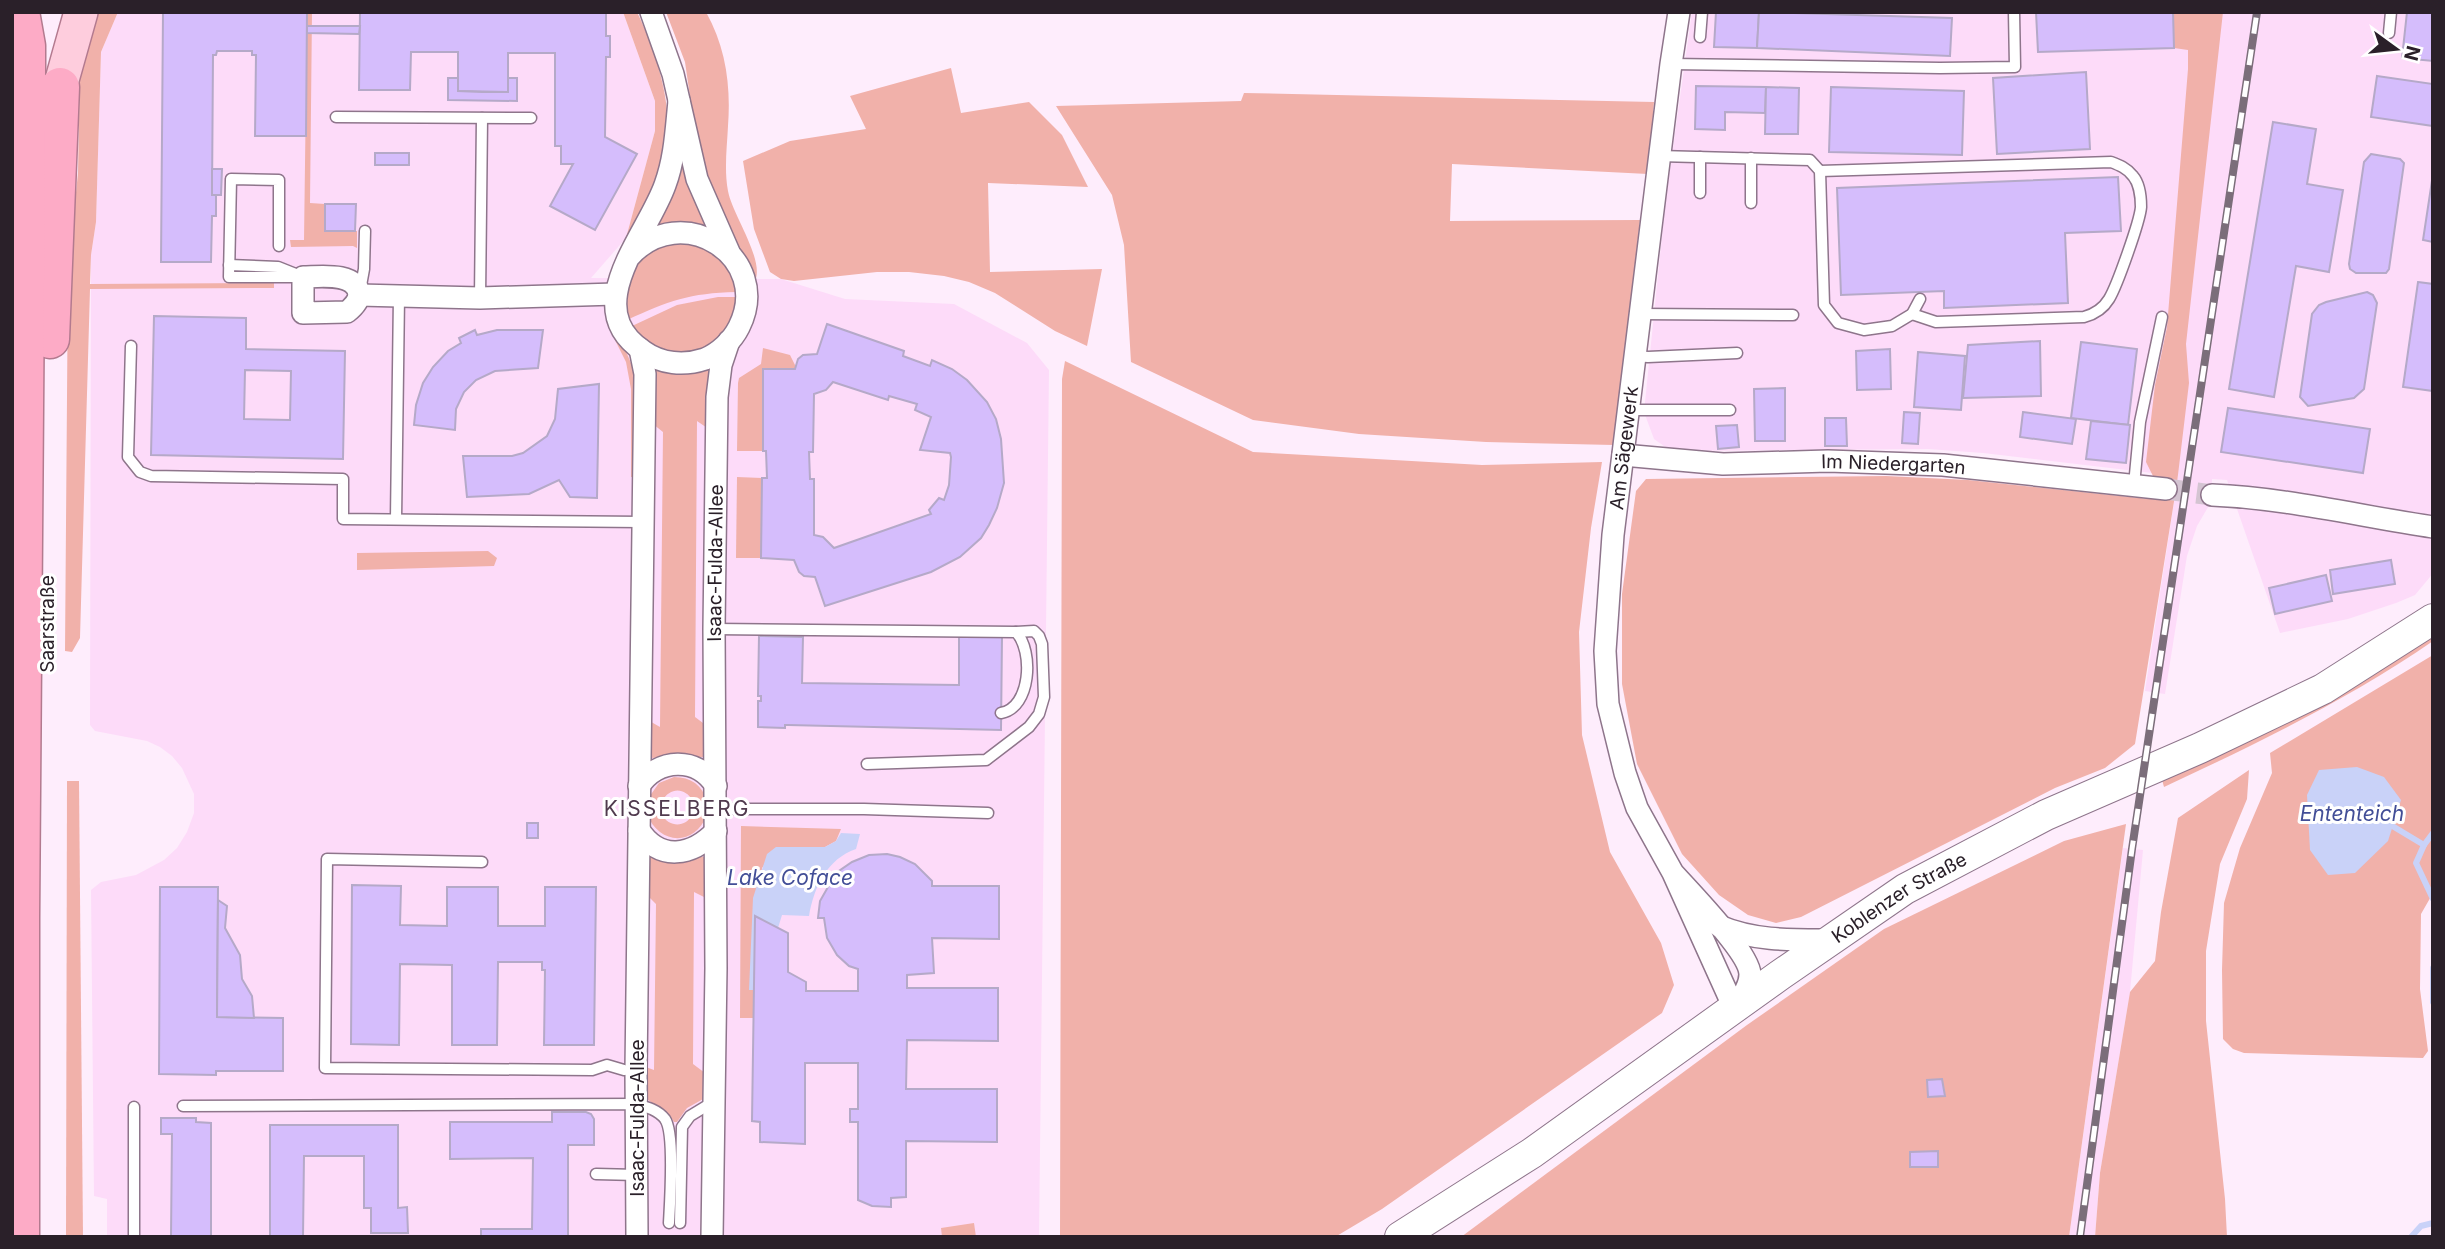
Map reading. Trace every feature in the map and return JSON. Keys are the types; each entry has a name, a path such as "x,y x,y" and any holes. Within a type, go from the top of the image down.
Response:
{"highway":[{"name":"Saarstraße","path":"20,12 26,46 20,1237"},
{"name":"Saarstraße","path":"47,1237 47,523 51,306 60,87"}],"main road":[{"name":"Saarstraße","path":"60,87 62,12"},
{"path":"60,87 80,12"},
{"name":"Koblenzer Straße","path":"1400,1237 1532,1153 1905,889 2003,836 2116,783 2200,748 2323,689 2433,618"}],"street":[{"name":"Isaac-Fulda-Allee","path":"651,12 667,53 697,179 729,253 740,270 746,297 742,321 729,341 721,365 717,397 712,1237"},
{"name":"Am Sägewerk","path":"1679,12 1628,410 1607,603 1605,652 1608,704 1625,773 1637,808 1673,873 1734,1008"},
{"name":"Isaac-Fulda-Allee","path":"637,1237 636,1104 630,1070 639,830 645,374 640,349 622,326 615,294 620,274 666,182 674,153 679,102"},
{"path":"629,257 650,240 675,232 707,237 729,253"},
{"path":"303,277 342,278 352,282 359,295 355,305 346,312 303,313 303,277"},
{"path":"359,295 480,298 615,294"},
{"path":"640,349 663,361 683,363 709,357 729,341"},
{"name":"Im Niedergarten","path":"1623,455 1723,464 1828,461 1943,465 2165,489"},
{"path":"2212,495 2292,503 2433,527"},
{"path":"639,786 654,771 664,766 680,764 701,771 716,786"},
{"path":"639,830 655,846 677,852 698,847 716,831"},
{"name":"Am Sägewerk","path":"1673,873 1749,967 1747,987 1734,1008"},
{"path":"1718,926 1766,939 1830,940"}],"lane":[{"path":"1700,37 1702,12"},
{"path":"1671,64 2015,67 2014,12"},
{"path":"2389,33 2391,12"},
{"path":"336,117 531,118"},
{"path":"480,298 482,118"},
{"path":"1659,156 1810,160 1820,171 1824,305 1838,323 1864,330 1892,326 1912,314 1920,299"},
{"path":"1700,157 1700,193"},
{"path":"1751,158 1751,203"},
{"path":"1820,171 2110,162 2125,168 2135,177 2141,208 2117,282 2109,300 2097,313 2084,317 1936,322 1912,314"},
{"path":"279,246 279,180 231,179 229,277 303,277"},
{"path":"359,295 364,269 365,231"},
{"path":"396,519 398,296"},
{"path":"1640,314 1793,315"},
{"path":"2134,485 2140,422 2162,317"},
{"path":"131,346 128,457 140,472 151,476 342,479 343,519 642,522"},
{"path":"1635,356 1737,353"},
{"path":"1628,410 1730,410"},
{"path":"715,629 1034,631 1040,636 1044,697 1039,714 1029,727 986,760 867,764"},
{"path":"1001,713 1016,705 1026,680 1025,650 1016,632"},
{"path":"728,809 988,813"},
{"path":"482,862 327,859 325,1068 592,1070 607,1065 630,1070"},
{"path":"183,1106 636,1104 660,1114 667,1121 670,1131 674,1223 682,1127 690,1116 714,1101"},
{"path":"134,1107 134,1237"},
{"path":"596,1174 637,1175"}],"shaded area":[{"path":"92,12 118,12 101,52 96,222 90,284 274,283 274,288 90,289 80,638 72,652 65,651 68,270 78,173 80,67"},
{"name":"KISSELBERG","path":"118,12 623,12 655,101 655,131 626,238 591,278 781,279 845,299 954,304 1027,343 1049,370 1039,1237 107,1237 107,1199 94,1196 91,890 101,882 136,875 164,860 177,848 194,813 194,794 182,768 172,756 147,741 95,731 90,725 91,255 96,222 101,52"},
{"path":"307,12 312,12 310,203 325,204 325,231 357,231 357,248 291,247 290,240 304,240"},
{"path":"623,12 637,12 645,29 663,84 668,122 663,168 630,239 626,238 655,131 655,101"},
{"path":"666,12 706,12 723,53 729,96 726,167 728,191 756,261 755,281 709,194 685,62"},
{"path":"1692,12 2433,12 2433,572 2430,577 2415,595 2396,603 2348,619 2280,633 2227,480 2212,479 2211,502 2197,526 2187,556 2165,694 2145,691 2178,476 1928,449 1671,451 1654,439 1644,412 1666,197"},
{"path":"2173,12 2223,12 2186,344 2189,383 2177,483 2135,744 2105,768 2055,788 1801,917 1776,923 1748,915 1719,895 1682,854 1637,764 1622,684 1622,594 1636,491 1646,479 1886,476 1968,480 2149,499 2164,496 2166,482 2153,476 2146,462 2155,385 2167,327 2188,69 2188,50 2174,48"},
{"path":"951,68 961,113 1029,102 1062,135 1088,187 988,183 990,272 1102,269 1087,346 1055,331 995,293 969,282 944,276 877,272 794,281 781,279 770,272 754,229 743,161 790,141 866,129 850,96"},
{"path":"1244,93 1654,102 1648,174 1452,164 1450,221 1640,220 1614,445 1486,442 1359,434 1253,420 1131,362 1124,245 1112,195 1056,106 1241,101"},
{"path":"678,152 712,228 651,232"},
{"path":"660,242 702,242 732,269 736,292 680,299 627,320 624,310 629,270"},
{"path":"718,297 738,297 735,320 715,344 686,356 655,350 632,326 677,305"},
{"path":"619,335 636,375 637,477 631,477 631,389 626,362 614,338"},
{"path":"763,348 790,355 795,369 763,369 763,451 737,451 739,378 761,364"},
{"path":"1065,361 1253,452 1482,465 1602,462 1579,632 1582,735 1610,852 1661,943 1674,985 1662,1013 1382,1209 1335,1237 1060,1237 1062,379"},
{"path":"710,364 713,432 697,421 695,717 711,729 707,752 703,757 645,758 646,719 660,727 663,432 648,420 651,365"},
{"path":"737,477 762,478 761,558 736,558"},
{"path":"488,551 497,558 494,566 357,570 357,553"},
{"path":"2433,631 2433,641 2368,682 2267,737 2164,787 2161,776"},
{"path":"2433,655 2433,893 2421,914 2420,989 2428,1051 2423,1058 2244,1053 2233,1049 2223,1039 2224,903 2240,848 2272,773 2270,753"},
{"path":"2249,770 2247,799 2220,864 2206,951 2206,1021 2227,1237 2095,1237 2100,1173 2130,992 2155,961 2178,818"},
{"path":"674,777 686,778 695,783 707,801 693,801 686,793 678,790 669,793 662,801 647,800 659,783"},
{"path":"67,781 79,781 83,1237 66,1237"},
{"path":"647,814 661,814 673,824 686,822 693,814 707,815 694,833 677,838 660,832"},
{"path":"2126,824 2069,1237 1461,1237 1747,1025 1884,929 2064,841"},
{"path":"741,826 841,829 836,841 825,847 777,847 762,868 750,990 753,990 753,1018 740,1018"},
{"path":"2123,848 2143,850 2130,992 2100,1173 2095,1237 2069,1237"},
{"path":"644,855 709,857 710,900 694,892 693,1064 709,1076 705,1098 687,1108 677,1122 647,1099 643,1066 654,1070 656,904 645,893"},
{"path":"974,1223 976,1237 942,1237 941,1228"}],"water":[{"name":"Ententeich","path":"2357,767 2384,777 2401,800 2388,841 2355,873 2328,875 2310,850 2307,795 2319,770"},
{"name":"Lake Coface","path":"841,833 860,834 856,849 837,860 824,875 814,895 809,916 782,915 778,928 776,990 749,990 753,898 767,854 776,847 825,847 836,841"}],"building":[{"path":"163,12 307,12 306,136 255,136 256,55 252,55 252,51 217,51 216,55 213,55 212,195 216,195 216,216 212,216 211,262 161,262"},
{"path":"360,12 606,12 606,36 610,36 610,57 606,57 605,137 637,154 595,230 550,206 573,164 561,164 561,146 555,146 555,53 508,53 508,92 458,91 458,52 411,52 410,90 359,90"},
{"path":"1716,12 1759,12 1757,48 1714,47"},
{"path":"1759,12 1952,18 1950,56 1757,48"},
{"path":"2036,12 2173,12 2174,48 2038,52"},
{"path":"2407,12 2433,12 2433,61 2402,58"},
{"path":"307,26 360,26 359,34 307,33"},
{"path":"2086,72 2090,149 1997,154 1993,78"},
{"path":"2377,76 2433,84 2433,126 2371,117"},
{"path":"448,78 458,78 458,91 508,92 508,78 517,78 517,101 448,100"},
{"path":"1696,86 1766,87 1765,113 1725,112 1725,130 1695,129"},
{"path":"1766,87 1799,88 1798,134 1765,134"},
{"path":"1831,87 1964,91 1962,155 1829,152"},
{"path":"2273,122 2316,129 2307,184 2343,190 2329,272 2296,266 2274,397 2229,389"},
{"path":"375,153 409,153 409,165 375,165"},
{"path":"2371,154 2400,159 2404,163 2389,269 2386,273 2356,273 2350,269 2349,264 2364,162"},
{"path":"212,169 222,169 221,195 212,195"},
{"path":"2433,174 2433,242 2423,240"},
{"path":"2118,177 2121,231 2065,233 2068,303 1944,308 1944,291 1841,295 1837,188"},
{"path":"325,204 356,204 355,231 325,231"},
{"path":"2418,282 2433,284 2433,391 2403,387"},
{"path":"2367,292 2373,295 2377,303 2364,389 2354,398 2308,406 2300,397 2312,314 2319,305 2326,302"},
{"path":"154,316 246,318 246,349 345,351 343,459 151,455","holes":["245,370 291,371 290,420 244,419"]},
{"path":"827,324 904,351 903,356 930,366 932,360 952,369 967,380 987,402 996,419 1001,439 1004,483 989,525 981,538 960,557 931,572 825,606 815,577 804,576 799,572 794,560 761,558 762,478 767,478 766,451 763,451 763,369 795,369 798,359 803,355 817,354","holes":["833,382 888,400 889,396 917,404 915,410 931,417 920,450 950,453 949,485 944,500 939,498 929,510 931,514 834,548 823,537 814,535 814,479 810,479 809,452 813,452 814,394 826,390"]},
{"path":"475,330 477,335 497,330 543,330 538,368 495,371 476,380 464,392 456,409 455,430 414,425 416,405 423,383 433,367 448,351 461,343 459,338"},
{"path":"2040,341 2041,396 1963,398 1968,345"},
{"path":"2081,342 2137,349 2128,425 2071,418"},
{"path":"1890,349 1891,389 1857,390 1856,351"},
{"path":"1918,352 1965,356 1961,410 1914,407"},
{"path":"599,384 597,498 570,497 559,480 529,494 467,497 463,456 512,456 523,453 547,436 555,419 558,389"},
{"path":"1785,388 1785,441 1755,441 1754,389"},
{"path":"2228,408 2370,429 2363,473 2221,452"},
{"path":"1904,412 1920,413 1918,444 1902,443"},
{"path":"2023,412 2076,419 2072,444 2020,437"},
{"path":"1825,418 1846,418 1847,446 1825,446"},
{"path":"2091,421 2130,425 2126,463 2086,459"},
{"path":"1737,425 1739,447 1718,449 1716,426"},
{"path":"2391,560 2395,584 2333,594 2330,570"},
{"path":"2326,575 2332,601 2275,614 2269,588"},
{"path":"759,636 803,637 802,683 959,685 959,637 1002,637 1001,730 788,725 785,725 785,728 758,727 758,701 761,701 761,696 758,696"},
{"path":"527,823 538,823 538,838 527,838"},
{"path":"887,854 915,864 932,881 932,886 999,886 999,939 932,938 934,973 907,975 907,988 998,988 998,1041 907,1040 906,1089 997,1089 997,1142 906,1141 906,1197 891,1198 891,1207 872,1206 858,1200 858,1122 850,1122 850,1109 858,1109 858,1063 805,1063 805,1144 760,1142 760,1122 752,1121 755,916 788,933 788,972 806,982 806,991 858,991 858,969 849,966 837,955 827,938 824,918 818,918 820,901 836,873 869,855"},
{"path":"352,885 401,886 400,925 447,926 447,887 498,887 498,926 545,926 545,887 596,887 594,1045 544,1045 545,970 542,970 542,962 498,962 497,1045 452,1045 452,965 400,964 399,1045 351,1044"},
{"path":"160,887 218,887 217,1017 283,1018 283,1071 216,1071 216,1075 159,1074"},
{"path":"218,900 227,906 225,928 240,955 242,979 252,996 254,1018 217,1017"},
{"path":"1942,1079 1945,1096 1928,1097 1927,1080"},
{"path":"552,1112 586,1112 594,1119 594,1145 568,1145 568,1237 481,1237 481,1229 532,1229 533,1158 450,1159 450,1122 552,1122"},
{"path":"161,1118 196,1118 196,1122 211,1123 211,1237 171,1237 172,1134 161,1134"},
{"path":"270,1125 398,1125 398,1208 407,1207 408,1233 371,1233 371,1208 364,1208 364,1156 304,1156 303,1237 270,1237"},
{"path":"1938,1151 1938,1167 1910,1167 1910,1152"}],"waterway":[{"path":"2394,827 2424,845 2416,863 2433,899"},
{"path":"2424,845 2433,833"},
{"path":"2433,968 2433,1002"},
{"path":"2411,1237 2421,1226 2433,1223"}],"tunnel":[{"path":"2166,489 2212,495"}],"railway":[{"path":"2080,1237 2132,849 2257,12"}],"district":[{"name":"KISSELBERG","path":"677,808"}]}
